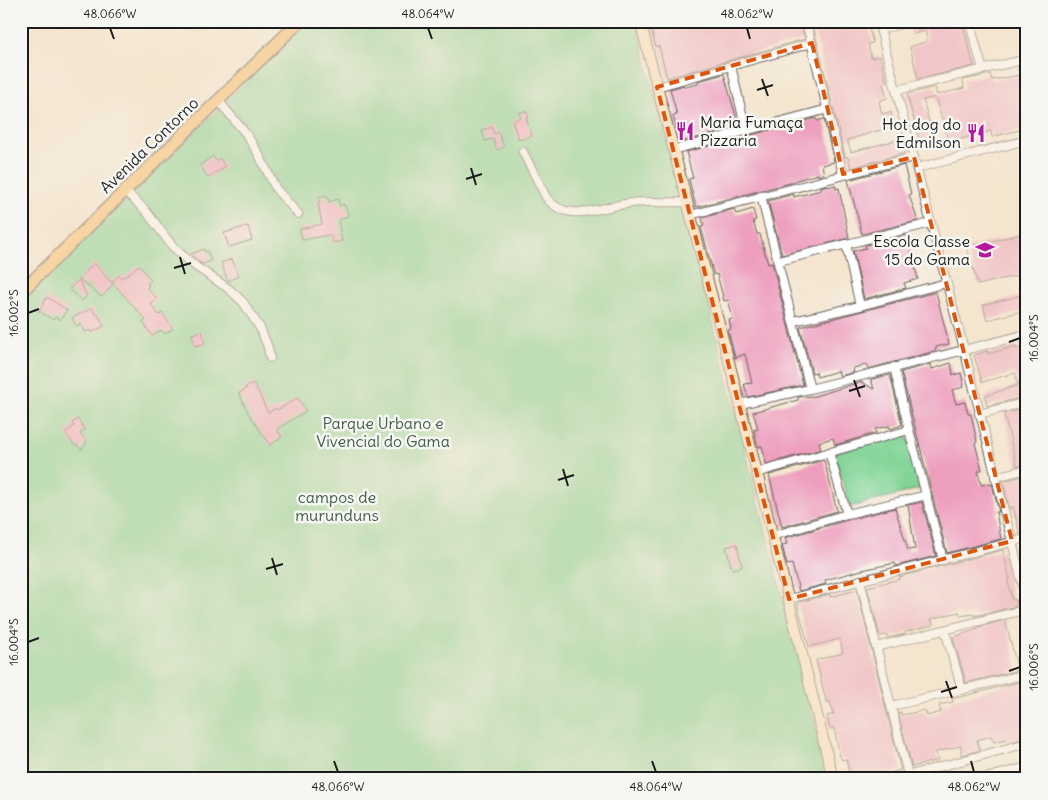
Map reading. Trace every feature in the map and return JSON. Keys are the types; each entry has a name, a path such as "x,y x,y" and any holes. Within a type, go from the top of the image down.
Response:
{"main road":[{"name":"Avenida Contorno","path":"21,292 300,21"}],"street":[{"path":"640,21 740,404 833,779"},
{"path":"806,21 843,174"},
{"path":"913,21 879,25 964,350 1027,602"},
{"path":"969,21 983,70"},
{"path":"658,88 812,43"},
{"path":"897,90 1027,59"},
{"path":"731,66 746,130"},
{"path":"218,100 246,134 276,189 298,214"},
{"path":"674,150 828,109"},
{"path":"917,168 1027,140"},
{"path":"523,152 546,198 550,204 559,210 578,212 634,202 686,202"},
{"path":"690,215 914,157"},
{"path":"125,191 146,212 173,247 195,266 230,289 243,302 252,313 260,328 268,347 270,358"},
{"path":"761,196 810,389"},
{"path":"778,261 931,223"},
{"path":"846,244 860,306"},
{"path":"794,321 946,283"},
{"path":"740,404 810,389 1027,334"},
{"path":"894,367 943,560"},
{"path":"979,414 1027,402"},
{"path":"756,473 909,430"},
{"path":"829,452 847,514"},
{"path":"995,477 1027,469"},
{"path":"772,536 847,514 927,494"},
{"path":"789,599 1027,538"},
{"path":"860,580 908,775"},
{"path":"876,647 1027,609"},
{"path":"945,630 962,690"},
{"path":"892,706 1027,674"},
{"path":"894,779 1027,743"},
{"path":"981,779 1027,767"}],"highlighted area":[{"path":"812,43 843,174 914,157 1012,541 789,599 657,87"}],"green space":[{"name":"Parque Urbano e Vivencial do Gama","path":"308,21 636,21 829,779 21,779 21,302"},
{"path":"906,433 922,488 850,507 834,453"}],"building":[{"path":"669,21 800,21 805,39 667,78 659,46 656,47 650,26"},
{"path":"812,21 867,21 873,43 868,44 871,58 880,56 887,83 883,84 887,98 879,101 882,114 891,112 894,126 847,140 851,152 901,139 905,153 851,168 848,157 845,157"},
{"path":"918,21 962,21 974,66 918,79 910,47 928,41 925,31 913,34 911,27 917,25"},
{"path":"1027,65 1027,128 992,137 991,131 949,142 935,97 923,100 935,143 921,146 907,94 935,87 937,95 964,88 963,80 990,74 992,80 1020,75 1018,67"},
{"path":"724,74 739,127 680,142 673,116 677,115 670,89 698,84 698,81"},
{"path":"526,111 529,117 526,118 532,136 519,140 512,121 521,118 519,113"},
{"path":"816,118 817,121 824,119 834,162 822,165 824,174 696,207 689,179 693,178 686,152"},
{"path":"492,127 494,134 498,132 504,147 497,150 493,139 485,141 482,130"},
{"path":"213,156 216,161 220,158 225,167 208,178 200,165"},
{"path":"904,165 911,194 909,195 918,221 862,234 848,180"},
{"path":"827,185 828,187 835,185 836,189 839,188 849,238 782,255 768,201 794,194 794,197 821,190 821,187"},
{"path":"327,196 329,202 338,199 340,206 344,204 348,213 348,216 338,220 342,241 333,243 330,235 302,240 300,229 322,224 318,203 320,201 318,198"},
{"path":"734,209 736,214 753,209 756,220 753,221 757,234 760,234 768,264 772,263 803,385 748,397 744,384 752,383 745,354 735,358 728,330 731,329 729,320 733,319 728,300 724,301 717,274 714,275 701,227 704,226 702,218"},
{"path":"248,226 252,240 229,247 224,233"},
{"path":"1027,232 1027,246 1023,247 1027,263 1027,273 978,285 967,248"},
{"path":"907,235 918,279 904,283 906,288 864,299 853,251 866,248 865,245"},
{"path":"204,249 205,252 207,251 211,261 202,264 191,254"},
{"path":"232,259 239,276 228,281 221,263"},
{"path":"94,263 113,284 102,297 79,279"},
{"path":"139,265 151,280 147,284 149,286 147,288 157,299 151,304 159,315 162,313 173,329 165,334 162,330 152,336 143,322 146,320 112,282 119,275 121,278 125,277"},
{"path":"79,280 87,296 82,301 69,289"},
{"path":"936,292 949,344 936,347 936,350 928,353 868,369 866,365 853,368 854,372 840,376 838,371 817,377 816,372 812,373 800,327"},
{"path":"1027,294 1027,310 987,320 983,305"},
{"path":"47,297 67,310 60,320 55,317 53,320 39,311"},
{"path":"92,308 96,315 98,314 104,326 91,333 90,330 85,332 81,324 76,326 72,318"},
{"path":"202,331 205,344 195,346 192,334"},
{"path":"1016,346 1016,349 1027,346 1027,396 987,406 985,396 1018,385 1015,373 982,382 974,355 988,351 988,354"},
{"path":"951,363 953,375 961,373 964,387 952,390 956,404 965,402 968,414 971,414 977,442 975,443 982,470 978,471 981,485 992,484 999,512 996,512 1001,539 947,553 901,372 931,364 932,369"},
{"path":"890,375 902,425 890,429 889,426 875,429 876,433 835,445 833,438 819,442 821,449 766,464 762,446 758,447 756,439 754,430 758,429 753,412 798,400 798,397 815,396 861,382 874,389 871,379"},
{"path":"254,383 268,413 298,398 306,411 277,429 282,437 270,445 248,413 239,393 246,389 245,387"},
{"path":"1027,408 1027,464 1017,466 1004,414"},
{"path":"78,419 85,430 80,433 87,442 81,450 77,445 75,446 65,433 74,426 72,423"},
{"path":"824,460 837,511 782,527 769,475"},
{"path":"1027,475 1027,532 1020,534 1013,507 1009,508 1003,481"},
{"path":"922,502 936,556 896,566 895,563 862,570 825,580 826,584 799,591 792,564 787,565 782,545 787,544 785,538 895,508 908,550 915,549 908,505"},
{"path":"737,544 742,567 732,569 726,547"},
{"path":"1003,550 1010,580 1008,581 1012,600 1015,599 1017,606 974,616 974,614 960,616 959,612 931,619 933,625 905,632 905,634 887,638 886,635 880,636 867,587"},
{"path":"857,590 901,770 868,779 851,779 846,759 842,760 840,756 834,728 830,729 827,716 834,714 830,702 826,701 816,660 843,653 840,639 809,647 798,607 799,602 830,594 830,597"},
{"path":"1005,620 1018,670 966,683 953,637 978,629 978,627"},
{"path":"1027,680 1027,738 1007,743 1006,739 994,742 991,736 977,740 980,750 961,755 961,746 936,752 938,760 912,767 898,713 901,712 902,715 925,710 927,716 941,712 939,705 953,702 952,699"}],"place":[{"name":"Maria Fumaça Pizzaria","path":"685,131"},
{"name":"Hot dog do Edmilson","path":"976,133"},
{"name":"Escola Classe 15 do Gama","path":"985,250"}],"park label":[{"name":"campos de murunduns","path":"337,506"}]}
